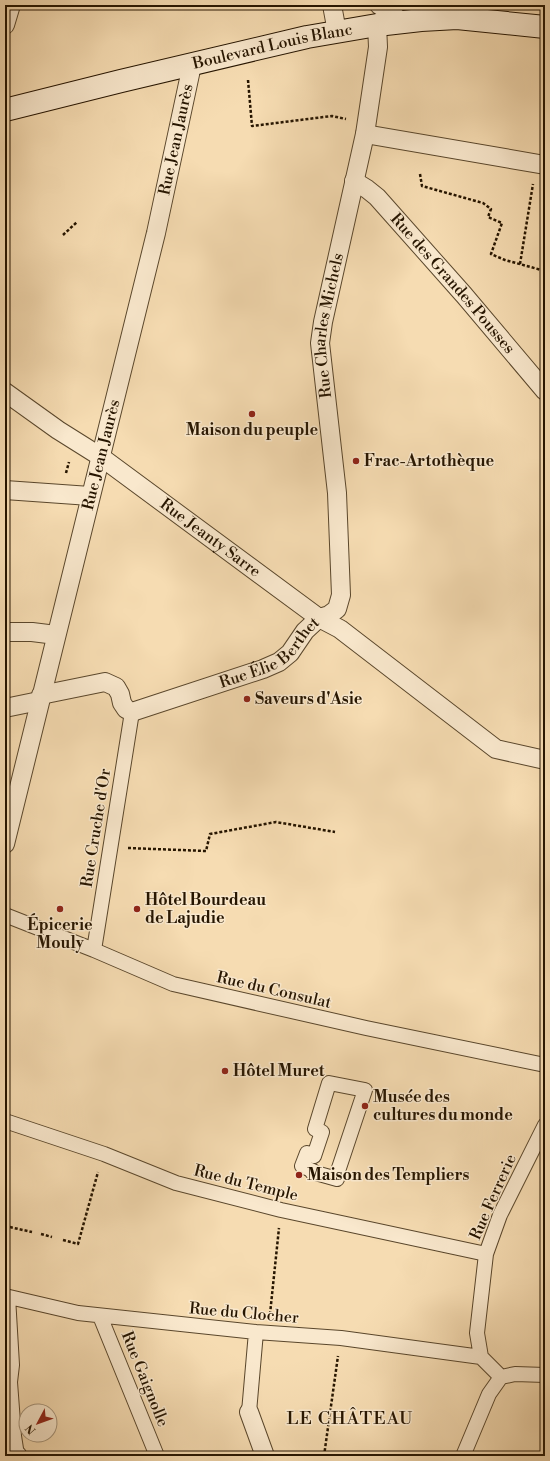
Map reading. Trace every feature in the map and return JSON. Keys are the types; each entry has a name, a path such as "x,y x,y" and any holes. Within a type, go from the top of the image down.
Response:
{"main road":[{"name":"Boulevard Louis Blanc","path":"5,110 307,37 337,32 378,15 457,18 545,27"}],"street":[{"path":"5,26 11,5"},
{"path":"332,5 337,32"},
{"name":"Rue Charles Michels","path":"320,618 330,616 337,609 341,595 337,493 320,343 323,322 365,129 378,47 378,15"},
{"name":"Rue Jean Jaurès","path":"5,844 156,233 192,65"},
{"path":"365,129 540,164"},
{"name":"Rue des Grandes Pousses","path":"354,181 377,197 464,295 545,391"},
{"name":"Rue Jeanty Sarre","path":"5,392 101,457 320,618"},
{"path":"5,490 90,496"},
{"name":"Rue Élie Berthet","path":"132,712 263,669 279,662 290,653 305,631 320,618 340,629 496,749 545,760"},
{"path":"5,632 32,632 56,635"},
{"path":"5,708 105,682 116,686 122,703 126,709 132,712"},
{"name":"Rue Cruche d'Or","path":"94,950 132,712"},
{"name":"Rue du Consulat","path":"5,915 94,950 173,984 365,1033 545,1065"},
{"path":"329,1083 365,1090 336,1179 312,1172 313,1171 302,1166 307,1153 314,1156 322,1132 315,1129 329,1083"},
{"name":"Rue du Temple","path":"5,1120 104,1154 176,1183 281,1210 486,1254"},
{"name":"Rue Ferrerie","path":"481,1357 477,1333 486,1254 500,1215 545,1125"},
{"path":"7,1297 12,1365 10,1382 17,1455"},
{"name":"Rue du Clocher","path":"7,1297 78,1313 100,1316 262,1333 341,1338 481,1357"},
{"name":"Rue Gaignolle","path":"100,1316 157,1456"},
{"path":"262,1333 249,1412 265,1456"},
{"path":"481,1357 501,1378"},
{"path":"463,1456 489,1394 501,1378 514,1374 545,1375"}],"path":[{"path":"248,80 252,126 332,116 365,129"},
{"path":"520,264 540,164"},
{"path":"420,174 422,186 483,203 491,210 488,218 502,223 491,254 505,260 545,271"},
{"path":"63,235 77,222"},
{"path":"61,494 74,440"},
{"path":"110,847 206,851 210,834 276,822 335,832"},
{"path":"63,1240 78,1244 104,1154"},
{"path":"262,1333 281,1210"},
{"path":"5,1226 32,1232"},
{"path":"41,1234 52,1237"},
{"path":"324,1456 341,1338"}],"place":[{"name":"Maison du peuple","path":"252,414"},
{"name":"Frac-Artothèque","path":"356,461"},
{"name":"Saveurs d'Asie","path":"247,699"},
{"name":"Épicerie Mouly","path":"60,909"},
{"name":"Hôtel Bourdeau de Lajudie","path":"137,909"},
{"name":"Hôtel Muret","path":"225,1071"},
{"name":"Musée des cultures du monde","path":"365,1106"},
{"name":"Maison des Templiers","path":"299,1175"}],"district":[{"name":"LE CHÂTEAU","path":"350,1418"}]}
